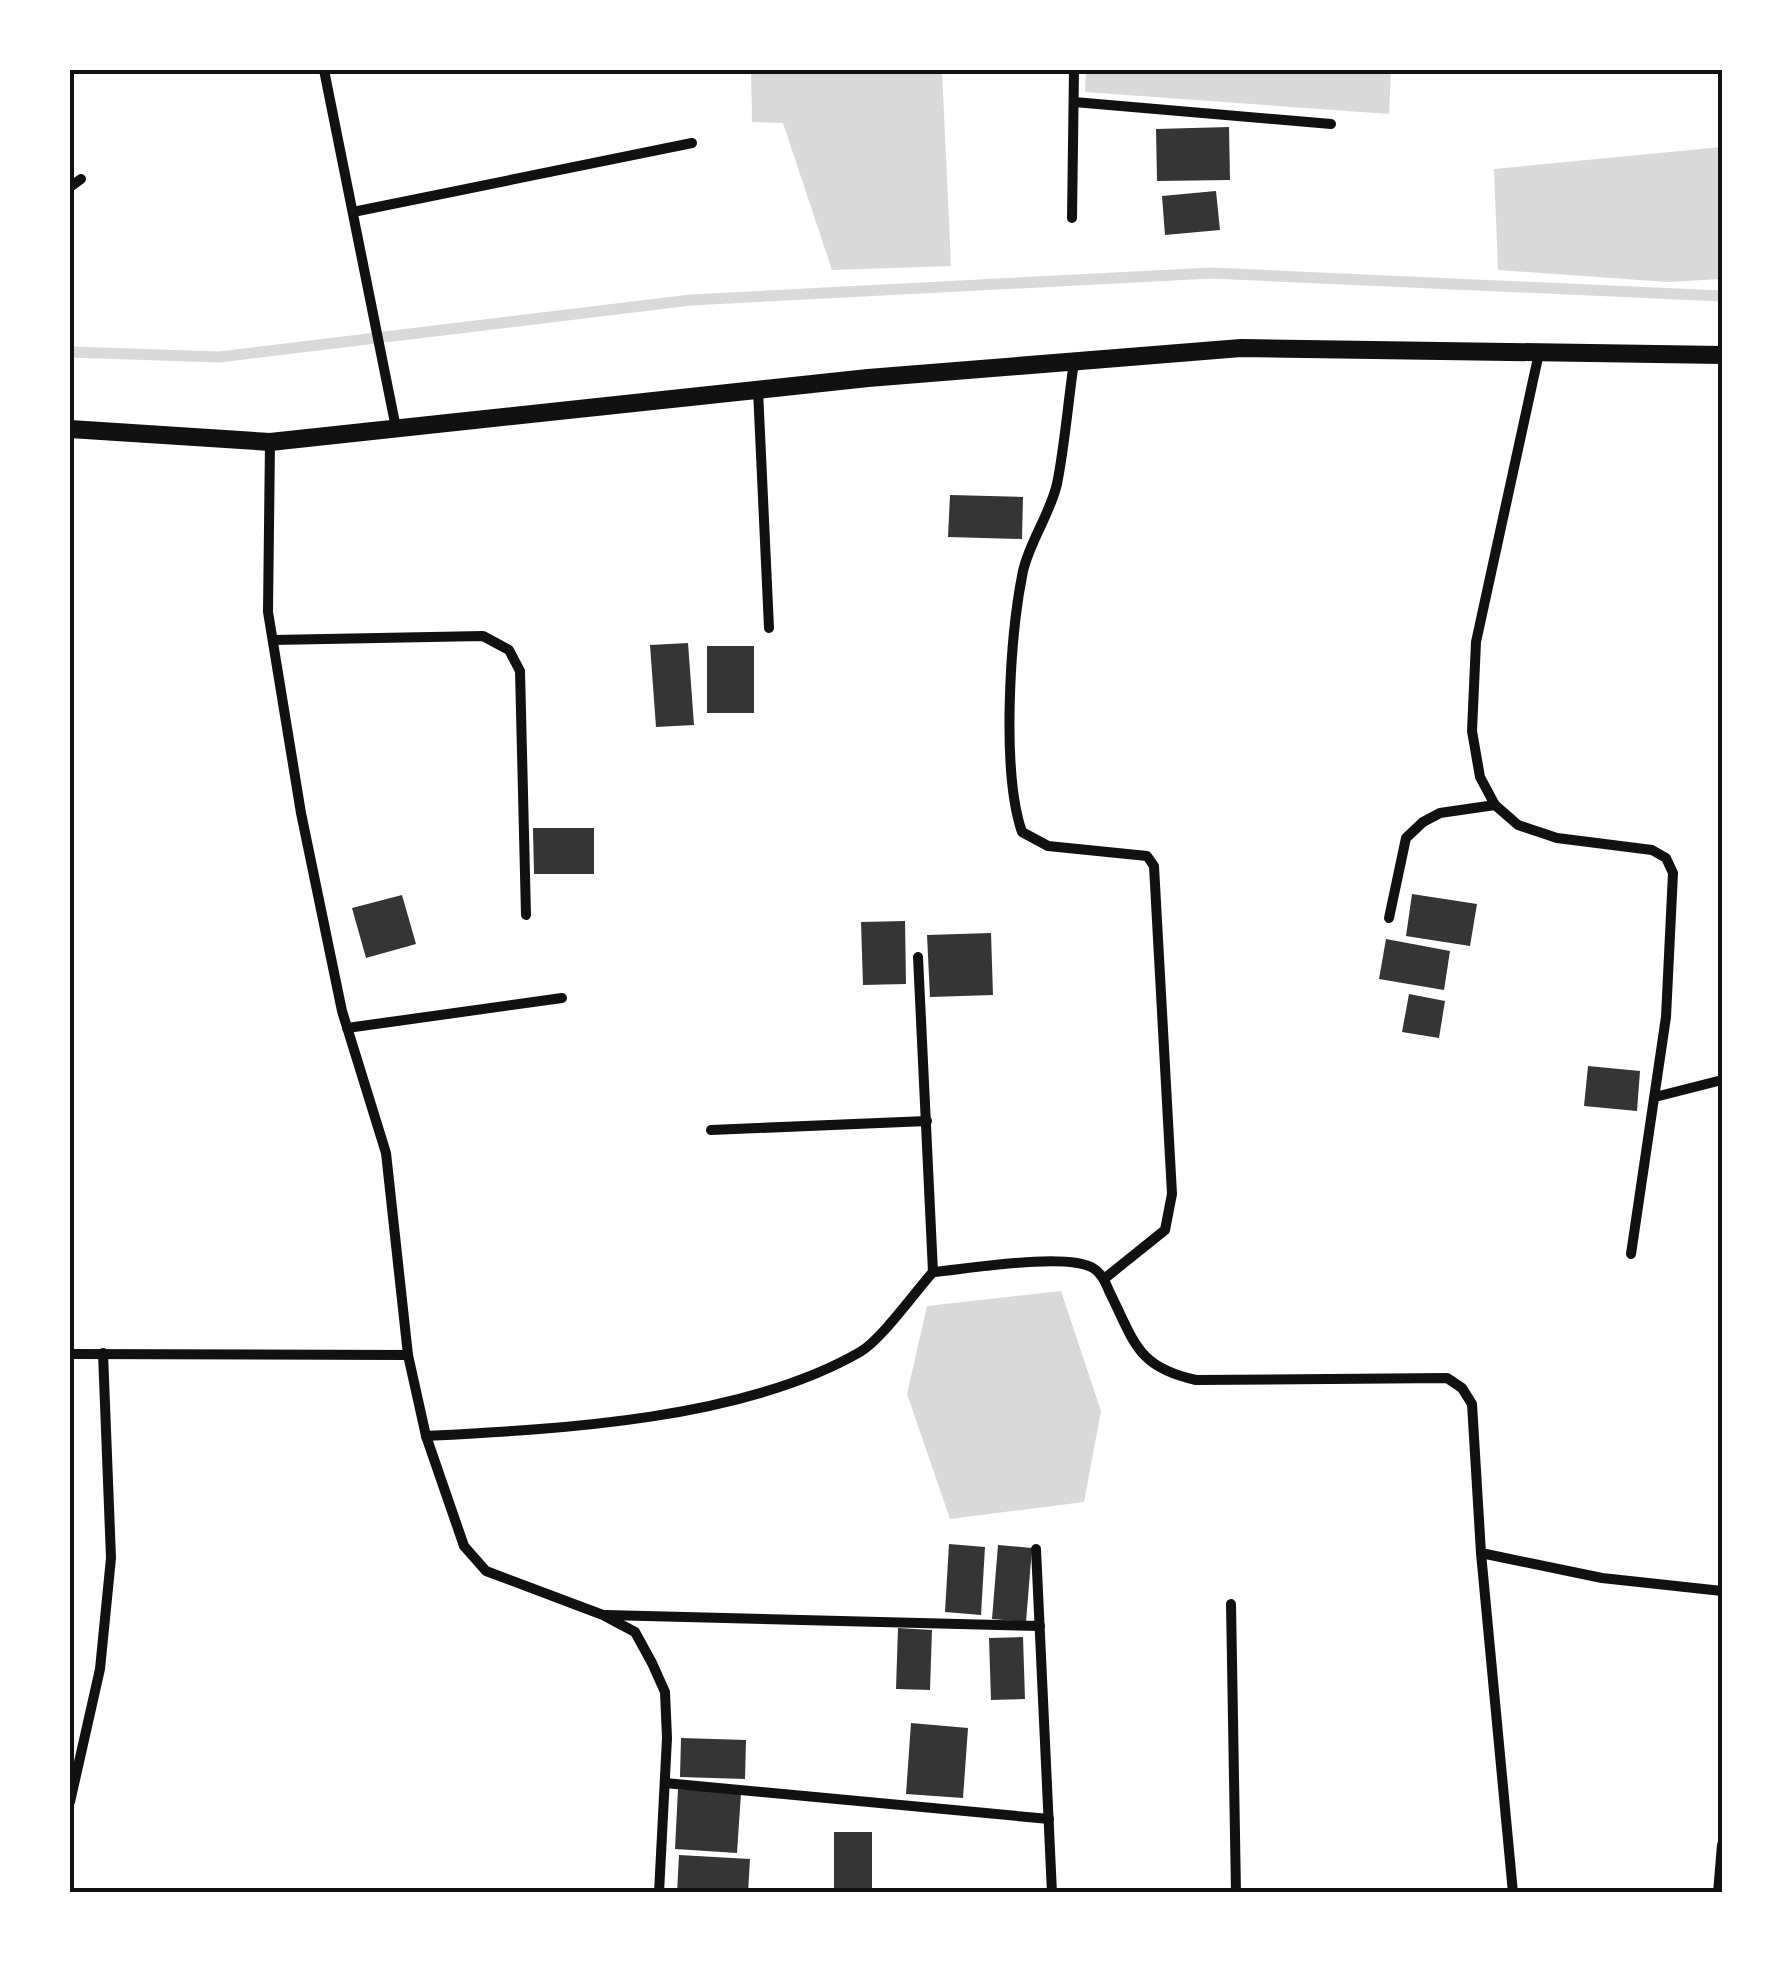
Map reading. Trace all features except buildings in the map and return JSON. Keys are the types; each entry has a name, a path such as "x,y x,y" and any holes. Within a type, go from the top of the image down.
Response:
{"street":[{"path":"324,70 396,428"},
{"path":"1072,218 1074,70"},
{"path":"1074,102 1331,124"},
{"path":"353,212 692,143"},
{"path":"70,187 80,178"},
{"path":"70,429 270,442 758,390 1241,348 1722,355"},
{"path":"1539,352 1476,642 1472,731 1480,777 1495,805 1518,825 1557,838 1652,850 1666,858 1673,873 1666,1017 1630,1254"},
{"path":"1074,362 1056,488 1024,568 1016,618 1009,732 1016,815 1022,832 1048,846 1147,856 1154,866 1171,1214 1166,1230 1104,1279"},
{"path":"758,390 769,628"},
{"path":"270,442 268,612 301,814 347,1028 386,1154 408,1355 426,1436 464,1546 486,1571 603,1614 635,1632 665,1692 659,1893"},
{"path":"273,640 483,636 509,650 520,671 526,915"},
{"path":"1390,918 1406,838 1440,813 1495,805"},
{"path":"918,957 933,1272"},
{"path":"347,1028 562,998"},
{"path":"1655,1097 1722,1080"},
{"path":"712,1130 927,1121"},
{"path":"426,1436 516,1431 687,1411 792,1382 864,1350 933,1272 1059,1260 1092,1267 1104,1279 1142,1354 1167,1373 1196,1380 1447,1378 1462,1388 1472,1404 1481,1553 1513,1893"},
{"path":"70,1802 100,1669 111,1558 103,1353"},
{"path":"70,1354 408,1355"},
{"path":"1036,1549 1052,1893"},
{"path":"1481,1553 1602,1578 1722,1591"},
{"path":"1231,1604 1236,1893"},
{"path":"603,1614 1040,1626"},
{"path":"665,1782 1048,1819"},
{"path":"1718,1893 1722,1845"}],"shaded area":[{"path":"751,70 942,70 951,266 832,270 783,123 752,122"},
{"path":"1086,70 1391,70 1389,114 1085,92"},
{"path":"1722,147 1722,279 1667,282 1498,270 1494,169"},
{"path":"1061,1291 1101,1411 1084,1502 950,1519 907,1394 927,1306"}],"waterway":[{"path":"70,352 219,357 691,300 1211,273 1722,296"}]}
